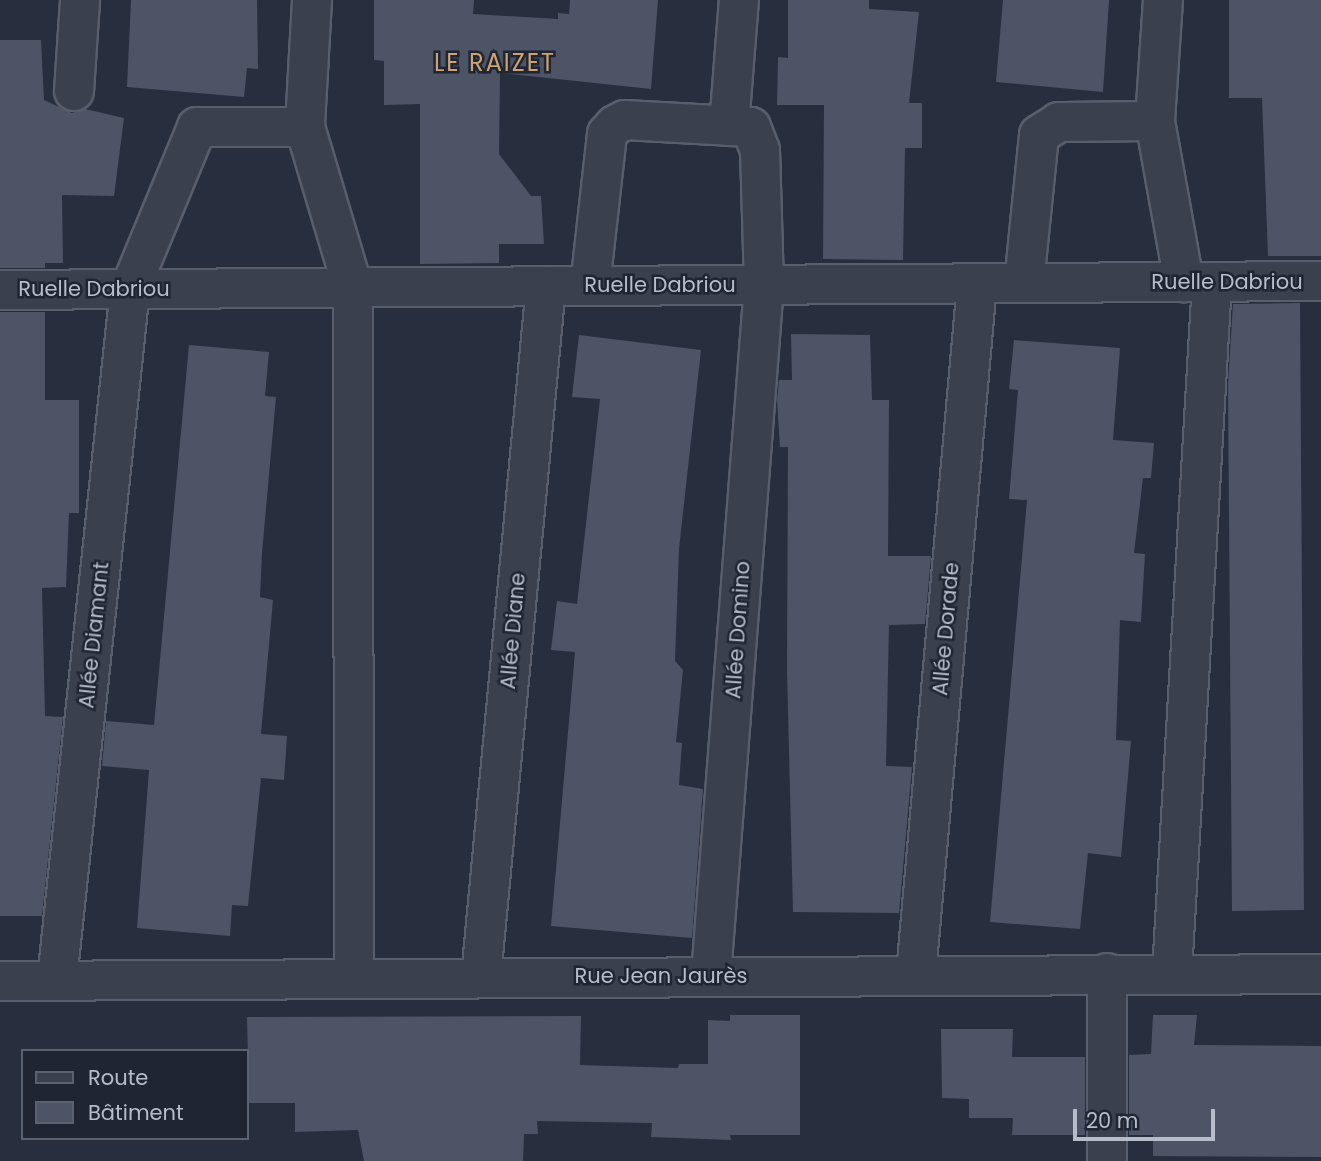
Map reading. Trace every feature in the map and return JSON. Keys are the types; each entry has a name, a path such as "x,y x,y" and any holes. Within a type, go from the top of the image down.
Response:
{"street":[{"path":"74,91 80,0"},
{"path":"312,0 305,127 353,288 354,978"},
{"path":"590,286 607,134 615,125 625,120 730,126 738,0"},
{"path":"1163,0 1155,121 1198,282 1172,973"},
{"path":"1024,283 1039,135 1059,122 1155,121"},
{"name":"Allée Domino","path":"711,976 764,285 757,136 751,127 730,126"},
{"name":"Allée Diamant","path":"57,980 130,289 197,127 305,127"},
{"name":"Ruelle Dabriou","path":"0,290 1321,281"},
{"name":"Allée Dorade","path":"916,974 977,284"},
{"name":"Allée Diane","path":"481,977 545,286"},
{"path":"1107,972 1107,1161"},
{"name":"Rue Jean Jaurès","path":"0,981 1107,972 1321,974"}],"building":[{"path":"131,0 257,0 258,69 247,68 244,97 127,87"},
{"path":"374,0 474,0 473,14 558,19 558,13 569,14 570,0 658,0 651,89 500,73 499,154 531,196 541,196 544,244 499,244 499,263 420,264 420,104 384,105 384,61 374,60"},
{"path":"788,0 869,0 869,9 919,12 909,103 922,103 922,148 905,148 903,260 823,259 824,105 777,105 778,57 788,58"},
{"path":"1003,0 1109,0 1103,92 996,82"},
{"path":"1229,0 1321,0 1321,256 1268,256 1262,98 1229,98"},
{"path":"0,40 41,40 44,100 72,113 85,109 124,118 114,196 62,195 63,263 45,263 45,268 0,268"},
{"path":"1300,303 1304,910 1232,911 1228,385 1233,304"},
{"path":"0,312 45,312 45,400 79,400 79,513 69,513 66,587 42,588 45,716 63,717 42,916 0,916"},
{"path":"791,334 870,335 872,400 889,400 888,556 931,556 925,624 889,625 886,766 912,767 899,913 793,912 787,670 788,447 780,447 777,401 779,380 792,380"},
{"path":"579,335 701,350 679,549 675,661 683,670 676,742 682,743 679,785 703,789 692,938 551,926 575,652 551,650 557,601 577,604 600,399 572,397"},
{"path":"1014,340 1120,348 1113,440 1154,443 1151,478 1143,478 1134,553 1145,554 1141,622 1120,620 1116,740 1131,741 1121,857 1088,853 1080,929 990,922 1027,500 1009,499 1018,390 1009,389"},
{"path":"189,345 269,352 265,396 276,397 260,597 273,600 261,734 287,736 284,780 261,778 248,906 232,905 230,936 137,928 149,770 102,766 106,721 154,725"},
{"path":"730,1015 800,1015 800,1135 730,1135 731,1140 651,1137 652,1123 537,1121 538,1134 524,1134 523,1161 364,1161 358,1130 295,1132 295,1103 249,1103 247,1017 581,1016 580,1065 678,1068 679,1064 708,1064 708,1020 730,1021"},
{"path":"1153,1015 1197,1015 1194,1045 1321,1046 1321,1157 1153,1156 1153,1135 1129,1135 1129,1055 1151,1054"},
{"path":"941,1029 1013,1029 1012,1057 1085,1057 1085,1135 1012,1135 1013,1118 969,1118 969,1099 942,1098"}],"district":[{"name":"LE RAIZET","path":"495,63"}]}
